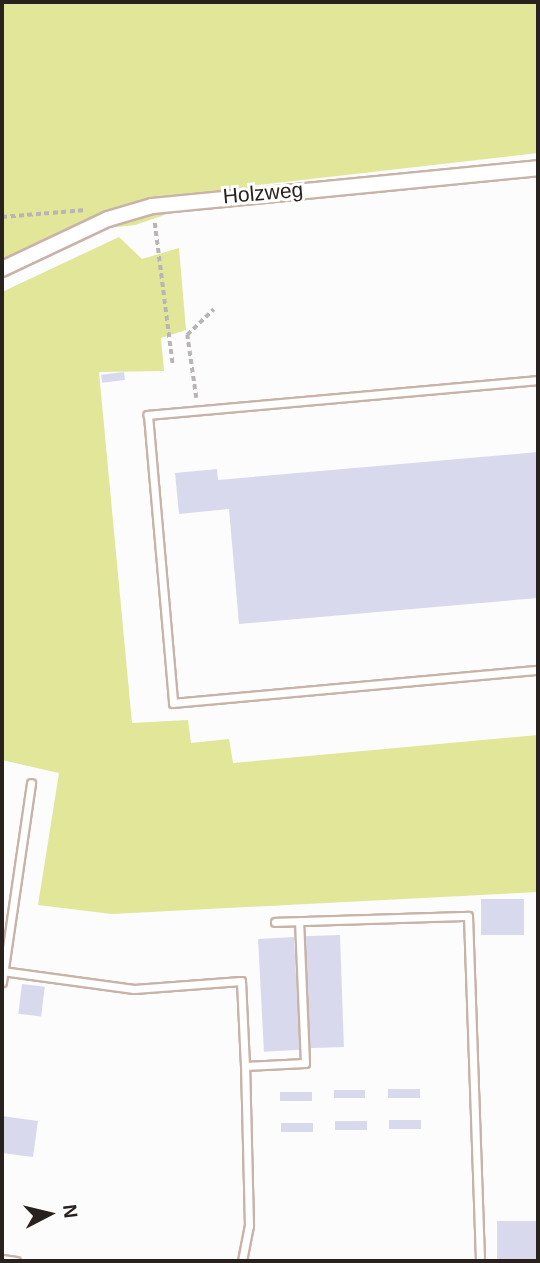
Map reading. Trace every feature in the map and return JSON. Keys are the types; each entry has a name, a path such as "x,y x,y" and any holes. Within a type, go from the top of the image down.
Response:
{"street":[{"name":"Holzweg","path":"2,270 108,219 152,206 538,168"}],"lane":[{"path":"538,380 148,415 173,703 538,670"},
{"path":"2,982 31,783"},
{"path":"275,922 468,916 480,1261"},
{"path":"245,1066 304,1063 299,921"},
{"path":"3,971 134,989 241,981 249,1226 242,1261"},
{"path":"2,1259 16,1261"}],"path":[{"path":"152,206 173,366"},
{"path":"2,217 85,210 108,219"},
{"path":"205,410 191,391 187,335 214,309"}],"green space":[{"path":"2,2 538,2 538,153 250,186 135,225 99,229 2,275"},
{"path":"119,237 142,259 179,248 186,330 161,338 164,371 99,372 132,723 188,720 191,743 229,739 233,763 538,735 538,892 112,914 38,905 59,773 2,760 2,292"}],"building":[{"path":"124,372 125,380 102,383 101,375"},
{"path":"538,452 538,598 239,624 229,509 179,514 175,473 217,469 218,480"},
{"path":"481,899 524,899 524,935 481,935"},
{"path":"340,935 344,1047 307,1048 303,936"},
{"path":"294,937 300,1050 264,1052 258,939"},
{"path":"22,984 45,987 41,1017 18,1014"},
{"path":"388,1089 420,1089 420,1098 388,1098"},
{"path":"334,1090 365,1090 365,1098 334,1098"},
{"path":"280,1092 312,1092 312,1101 280,1101"},
{"path":"2,1116 38,1121 33,1157 2,1153"},
{"path":"389,1120 421,1120 421,1129 389,1129"},
{"path":"335,1121 367,1121 367,1130 335,1130"},
{"path":"281,1123 313,1123 313,1132 281,1132"},
{"path":"497,1221 538,1221 538,1261 497,1261"}]}
